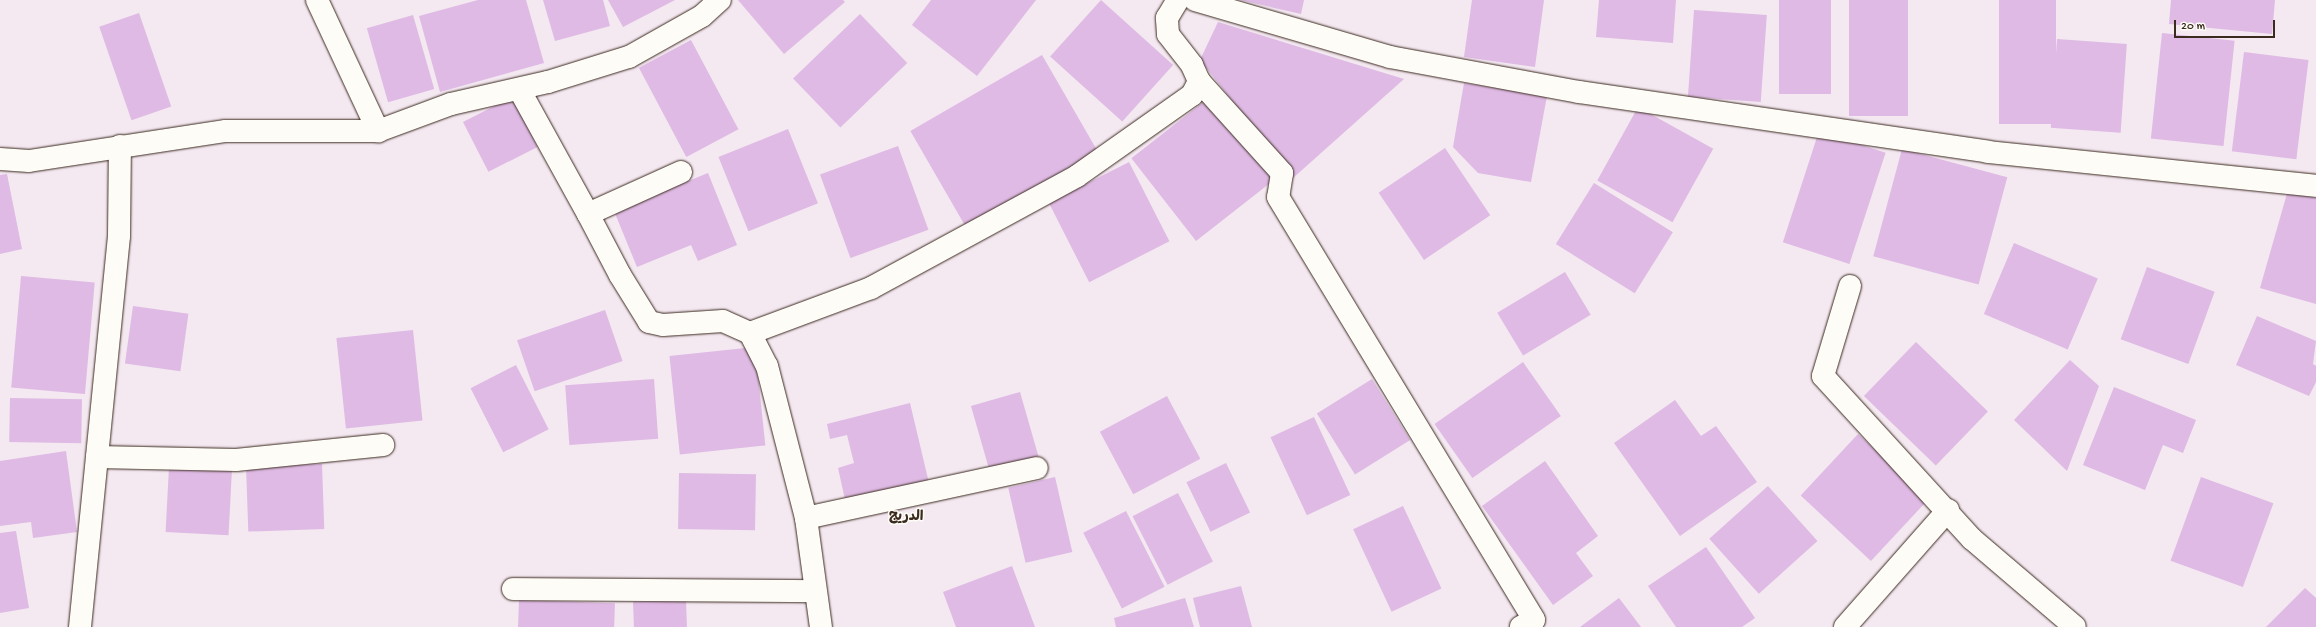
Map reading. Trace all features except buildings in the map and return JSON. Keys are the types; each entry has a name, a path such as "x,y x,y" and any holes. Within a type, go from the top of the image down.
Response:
{"street":[{"path":"317,0 378,131"},
{"path":"0,159 29,161 226,131 378,131 451,104 519,89 629,57 702,16 720,0"},
{"path":"1178,0 1167,18 1168,34 1192,65 1199,81 1282,173 1278,197 1531,625"},
{"path":"1195,0 1390,57 1579,92 1988,152 2316,186"},
{"path":"750,333 871,288 1077,176 1192,95 1199,81"},
{"path":"519,89 620,275 650,322 663,325 723,321 750,333 767,366 806,518 821,627"},
{"path":"80,627 119,236 120,146"},
{"path":"588,214 681,172"},
{"path":"1850,286 1823,376 1948,510 1972,539 2075,627"},
{"path":"97,457 236,460 383,445"},
{"path":"806,518 1037,468"},
{"path":"1845,627 1948,510"},
{"path":"513,589 815,591"}],"district":[{"name":"الدريج","path":"906,518"}]}
